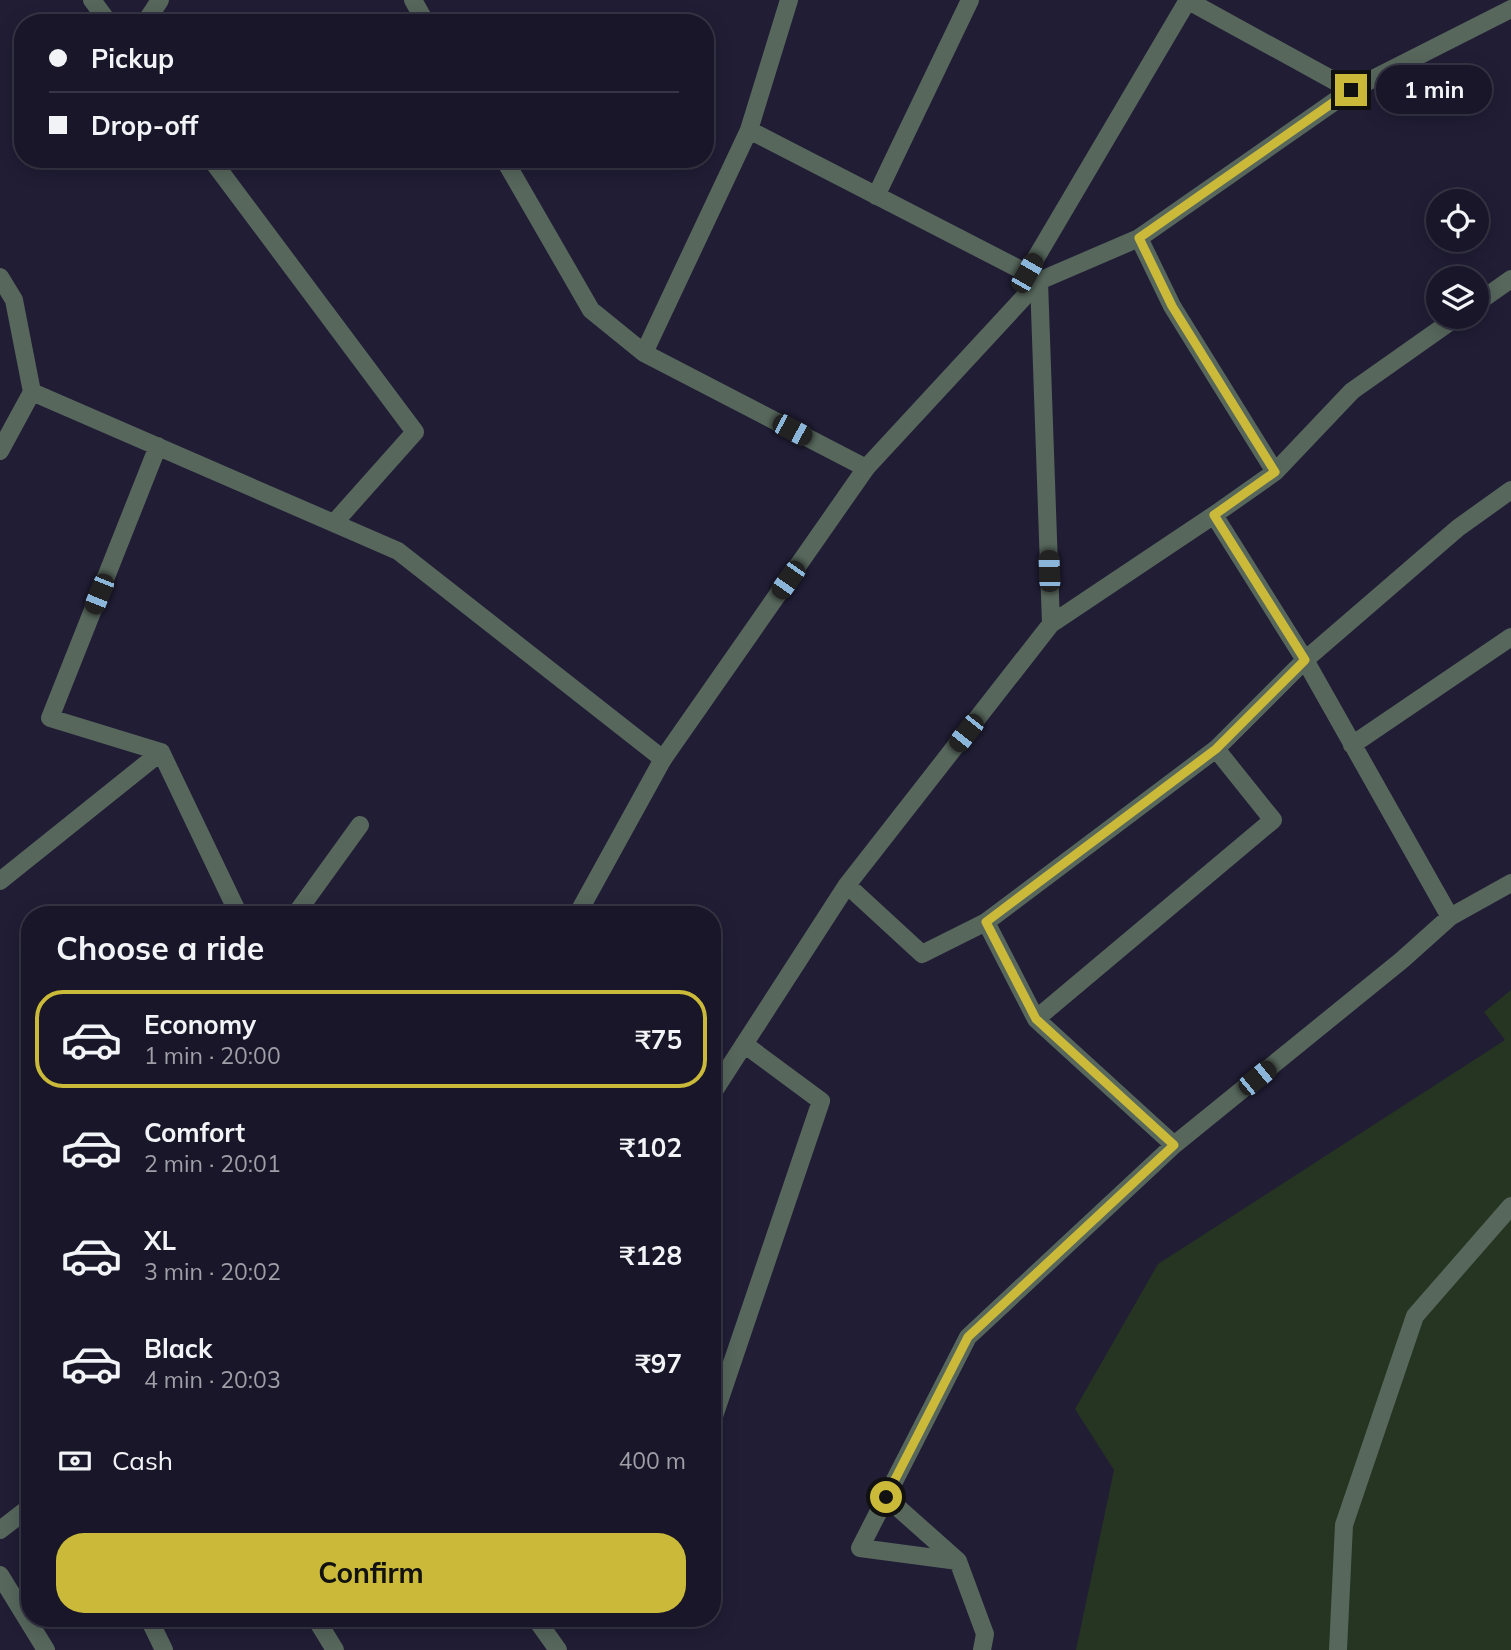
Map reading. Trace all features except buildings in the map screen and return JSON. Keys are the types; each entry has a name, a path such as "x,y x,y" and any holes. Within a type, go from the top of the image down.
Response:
{"street":[{"path":"645,354 749,130 789,0"},
{"path":"876,196 970,0"},
{"path":"582,906 663,759 866,468 1033,277 1188,0 1351,90"},
{"path":"749,130 1033,277 1139,238 1351,90 1511,9"},
{"path":"218,168 415,432 334,523"},
{"path":"509,168 591,310 645,354 866,468"},
{"path":"1139,238 1172,306 1275,472"},
{"path":"0,277 14,300 32,393 0,451"},
{"path":"1033,277 1051,624"},
{"path":"1489,295 1511,279"},
{"path":"721,1080 847,885 1051,624 1275,472 1352,391 1440,329"},
{"path":"32,393 398,551 663,759"},
{"path":"158,446 50,718 161,752 235,906"},
{"path":"847,885 922,954 986,922 1216,749 1305,660 1458,528 1511,489"},
{"path":"1214,515 1305,660 1450,918"},
{"path":"1352,745 1511,636"},
{"path":"1036,1019 1273,820 1216,749"},
{"path":"0,881 161,752"},
{"path":"301,906 359,825"},
{"path":"958,1561 860,1548 968,1337 1174,1145 1450,918 1511,883"},
{"path":"986,922 1036,1019 1174,1145"},
{"path":"721,1395 821,1101 744,1044"},
{"path":"1338,1650 1345,1525 1415,1316 1511,1206"},
{"path":"886,1497 958,1561 985,1634 982,1650"},
{"path":"0,1530 21,1514"},
{"path":"0,1574 21,1609"},
{"path":"32,1627 46,1650"},
{"path":"153,1627 164,1650"},
{"path":"322,1627 335,1650"},
{"path":"542,1627 558,1650"}],"green space":[{"path":"1511,990 1511,1650 1076,1650 1114,1470 1075,1409 1158,1264 1505,1040 1484,1012"}],"route":[{"path":"886,1497 968,1337 1174,1145 1036,1019 986,922 1216,749 1305,660 1214,515 1275,472 1172,306 1139,238 1351,90"}]}
